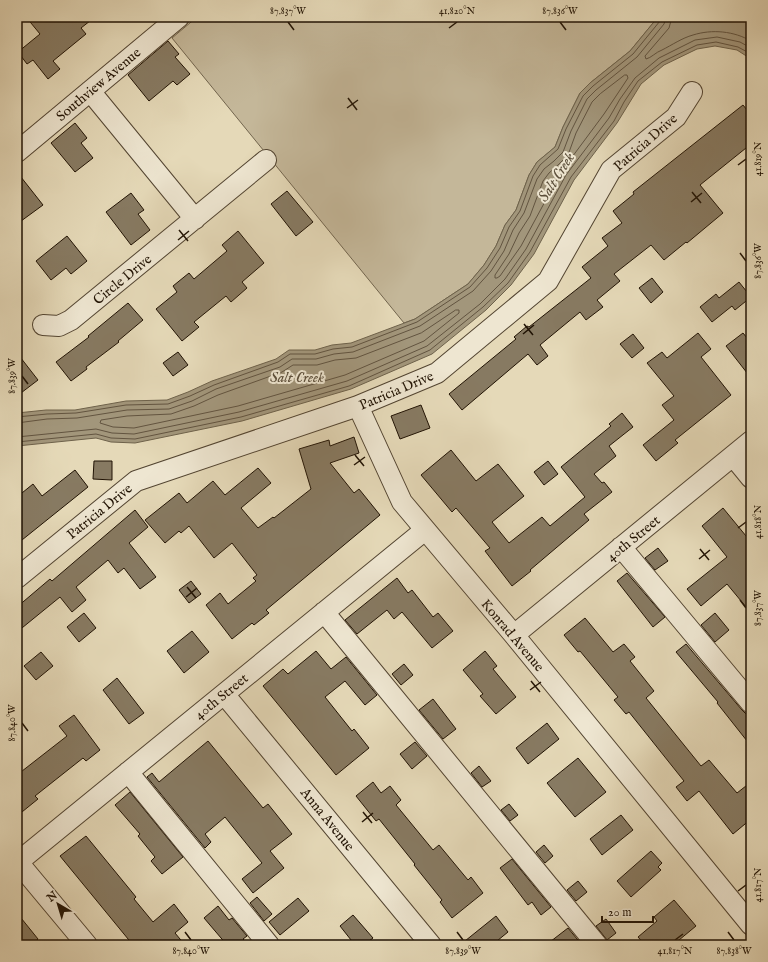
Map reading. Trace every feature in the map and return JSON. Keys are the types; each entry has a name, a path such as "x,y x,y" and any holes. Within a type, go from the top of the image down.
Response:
{"street":[{"name":"Southview Avenue","path":"17,152 179,17"},
{"path":"90,91 195,219"},
{"name":"Patricia Drive","path":"17,578 136,481 358,406 437,373 548,281 611,170 676,117 692,92"},
{"name":"Circle Drive","path":"43,325 59,326 72,320 266,160"},
{"name":"Konrad Avenue","path":"358,406 402,502 514,635 751,924"},
{"name":"40th Street","path":"514,635 751,441"},
{"path":"733,456 751,478"},
{"name":"40th Street","path":"17,861 425,530"},
{"path":"621,547 751,703"},
{"path":"324,612 597,945"},
{"name":"Anna Avenue","path":"224,694 431,945"},
{"path":"128,772 269,945"},
{"path":"17,861 87,945"}],"shaded area":[{"path":"197,17 658,17 630,51 590,83 580,93 555,147 537,162 529,175 516,210 505,225 496,246 484,265 468,284 415,319 404,323 172,38"}],"water":[{"name":"Salt Creek","path":"658,17 751,17 751,59 737,50 715,46 697,49 664,65 641,84 617,123 574,180 534,254 511,285 486,310 432,354 351,389 242,421 135,443 111,442 96,438 17,446 17,413 46,410 75,410 126,401 167,400 212,381 276,359 289,350 315,350 332,345 351,343 415,319 468,284 484,265 496,246 505,225 516,210 529,175 537,162 555,147 580,93 590,83 630,51"}],"building":[{"path":"26,17 95,17 81,28 86,34 53,61 60,69 48,79 33,60 27,64 18,52 40,34"},
{"path":"168,41 179,54 175,57 190,74 177,85 173,81 149,101 128,75"},
{"path":"743,105 751,115 751,144 700,185 723,213 664,260 651,245 614,274 620,281 597,300 603,307 586,320 580,312 540,345 548,356 537,365 528,354 462,410 449,394 516,339 514,337 527,326 529,327 591,278 582,267 608,246 602,238 622,223 613,211 634,194 633,192"},
{"path":"75,123 87,138 81,143 93,158 75,172 51,143"},
{"path":"17,172 43,205 17,224"},
{"path":"287,191 313,222 296,236 271,204"},
{"path":"131,193 144,210 138,214 150,230 131,245 106,212"},
{"path":"238,231 264,263 242,282 247,288 231,302 226,296 194,322 199,327 182,341 156,309 177,292 173,286 189,273 194,279 227,251 222,245"},
{"path":"67,236 87,261 71,274 66,268 51,280 36,261"},
{"path":"652,278 663,292 651,303 639,288"},
{"path":"739,282 751,297 735,310 732,306 712,322 700,307 716,294 719,298"},
{"path":"128,303 143,320 118,341 119,342 86,367 87,369 71,381 56,362 89,337 88,336"},
{"path":"698,333 711,349 701,357 731,395 675,440 678,443 656,461 643,445 674,420 662,405 674,396 647,363 662,352 667,358"},
{"path":"743,333 751,343 751,378 726,346"},
{"path":"633,334 644,348 632,358 620,344"},
{"path":"178,352 188,365 173,376 163,363"},
{"path":"17,353 38,380 17,396"},
{"path":"421,405 430,428 400,439 391,416"},
{"path":"622,413 633,427 609,446 616,456 594,474 602,483 604,482 612,492 584,514 589,520 512,586 485,551 490,548 456,508 452,512 421,475 451,450 476,481 498,464 524,496 492,522 509,543 542,517 550,526 585,497 561,467 611,426 609,424"},
{"path":"354,437 359,453 330,463 354,493 359,489 380,515 266,610 269,613 254,625 252,623 232,639 206,605 220,593 228,604 256,581 253,578 257,575 232,543 214,558 189,526 181,533 179,531 165,543 145,520 179,493 187,503 213,481 225,495 258,468 271,483 241,508 258,528 273,517 274,518 311,489 299,449 329,440 330,446"},
{"path":"94,461 112,461 112,480 93,479"},
{"path":"548,461 558,474 544,485 534,472"},
{"path":"75,470 88,487 17,544 17,497 33,484 42,496"},
{"path":"723,508 751,542 751,613 727,584 701,606 687,589 727,557 702,526"},
{"path":"135,510 148,527 129,543 156,577 140,589 124,568 118,573 108,560 76,587 86,600 72,612 60,597 17,632 17,607 50,579 52,581"},
{"path":"658,548 668,561 655,570 645,558"},
{"path":"627,573 665,617 653,627 617,581"},
{"path":"397,578 408,593 412,590 433,617 438,613 453,631 432,648 402,612 394,619 387,610 357,634 345,620"},
{"path":"191,581 201,594 189,603 179,590"},
{"path":"84,613 96,628 79,642 67,627"},
{"path":"715,613 729,630 715,642 701,625"},
{"path":"585,618 613,652 624,644 635,657 630,661 654,691 646,698 701,766 709,760 737,793 751,782 751,819 733,834 699,791 687,801 676,787 684,781 629,712 626,714 614,700 618,697 580,651 578,652 564,635"},
{"path":"192,631 209,652 184,673 167,651"},
{"path":"686,644 751,719 751,746 717,703 718,702 676,652"},
{"path":"316,651 331,669 346,657 377,695 365,705 345,681 325,697 352,731 354,729 369,748 336,775 263,686 283,669 288,674"},
{"path":"485,651 497,666 493,669 516,697 496,714 480,696 483,694 463,670"},
{"path":"41,652 53,666 36,680 24,666"},
{"path":"404,664 413,675 401,685 392,674"},
{"path":"117,678 144,713 129,724 103,690"},
{"path":"433,699 456,729 443,739 419,710"},
{"path":"74,715 100,750 86,761 83,758 35,796 38,799 17,816 17,775 67,736 59,726"},
{"path":"547,723 559,739 528,764 516,748"},
{"path":"208,741 263,808 268,804 292,834 270,851 284,868 253,893 242,879 262,863 225,817 205,834 211,842 205,848 147,777 152,773 159,782"},
{"path":"415,742 427,756 412,769 400,754"},
{"path":"578,758 606,792 575,817 547,783"},
{"path":"479,766 491,781 482,787 471,773"},
{"path":"373,782 381,793 390,786 401,800 396,805 433,850 439,845 468,880 471,877 483,893 452,918 440,902 442,900 414,865 415,864 379,819 376,821 356,796"},
{"path":"130,792 183,857 162,874 151,861 155,857 138,836 140,834 115,805"},
{"path":"509,804 518,815 510,821 501,810"},
{"path":"621,815 633,830 602,855 590,839"},
{"path":"86,836 136,897 134,899 153,922 174,904 188,922 175,933 185,945 133,945 60,856"},
{"path":"544,845 553,856 545,863 536,852"},
{"path":"651,851 662,863 658,867 661,870 631,897 617,881"},
{"path":"512,859 551,907 541,915 532,902 528,905 500,868"},
{"path":"578,881 587,892 576,901 567,890"},
{"path":"257,897 272,914 264,921 250,903"},
{"path":"298,898 309,911 280,935 269,922"},
{"path":"674,900 696,926 673,945 645,945 638,937 657,921 654,917"},
{"path":"218,906 229,920 232,918 247,936 243,939 249,945 227,945 204,918"},
{"path":"17,913 38,939 31,945 17,945"},
{"path":"353,915 373,938 364,945 355,945 340,926"},
{"path":"496,916 508,932 492,945 460,945"},
{"path":"606,919 616,933 607,940 596,926"},
{"path":"568,928 582,945 546,945"}]}
